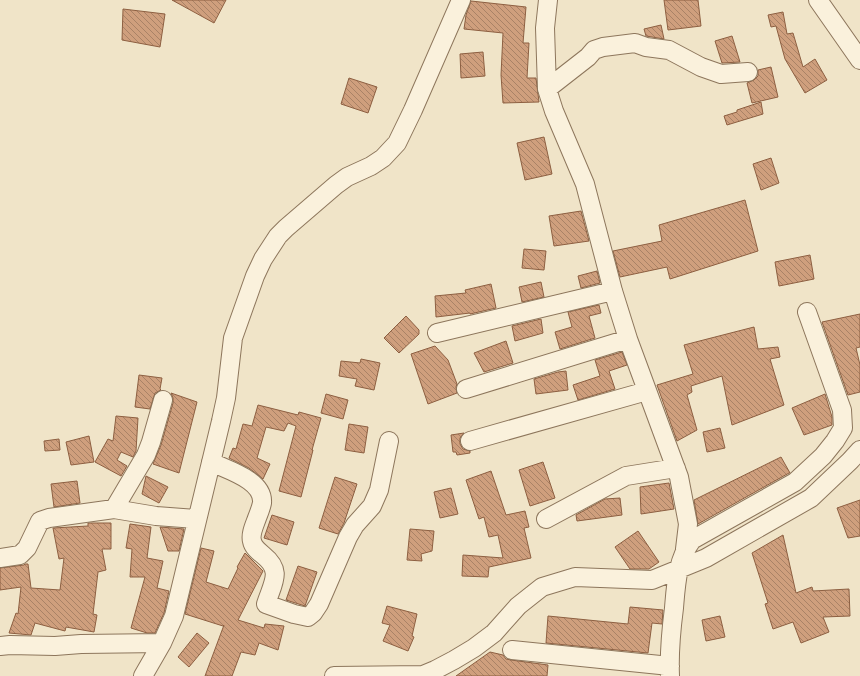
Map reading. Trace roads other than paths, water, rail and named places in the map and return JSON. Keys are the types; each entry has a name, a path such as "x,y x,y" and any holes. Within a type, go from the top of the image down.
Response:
{"street":[{"path":"143,676 162,643 174,616 224,406 233,338 255,276 263,259 278,236 286,228 336,185 347,177 371,166 383,158 397,143 414,110 461,0"},
{"path":"512,650 670,671 670,647 678,570 685,549 688,524 676,468 628,339 613,291 585,184 554,111 547,89 545,28 548,0"},
{"path":"818,0 860,60"},
{"path":"547,89 588,57 594,50 603,47 635,43 646,47 669,50 701,68 721,74 748,72"},
{"path":"437,333 613,291"},
{"path":"685,549 692,540 795,482 823,456 836,441 843,428 842,410 807,312"},
{"path":"466,389 628,339"},
{"path":"470,441 648,391"},
{"path":"114,508 146,455 163,400"},
{"path":"211,462 256,485 261,494 262,505 251,538 253,546 269,560 274,567 274,579 266,604 294,614 308,616 313,614 321,600 348,536 372,506 379,490 389,441"},
{"path":"334,676 423,675 454,660 474,648 494,633 518,606 542,587 575,577 652,580 706,558 811,498 860,450"},
{"path":"546,520 626,476 676,468"},
{"path":"0,558 20,555 27,548 40,521 49,518 114,508 156,516 196,520"},
{"path":"0,646 162,643"}]}
